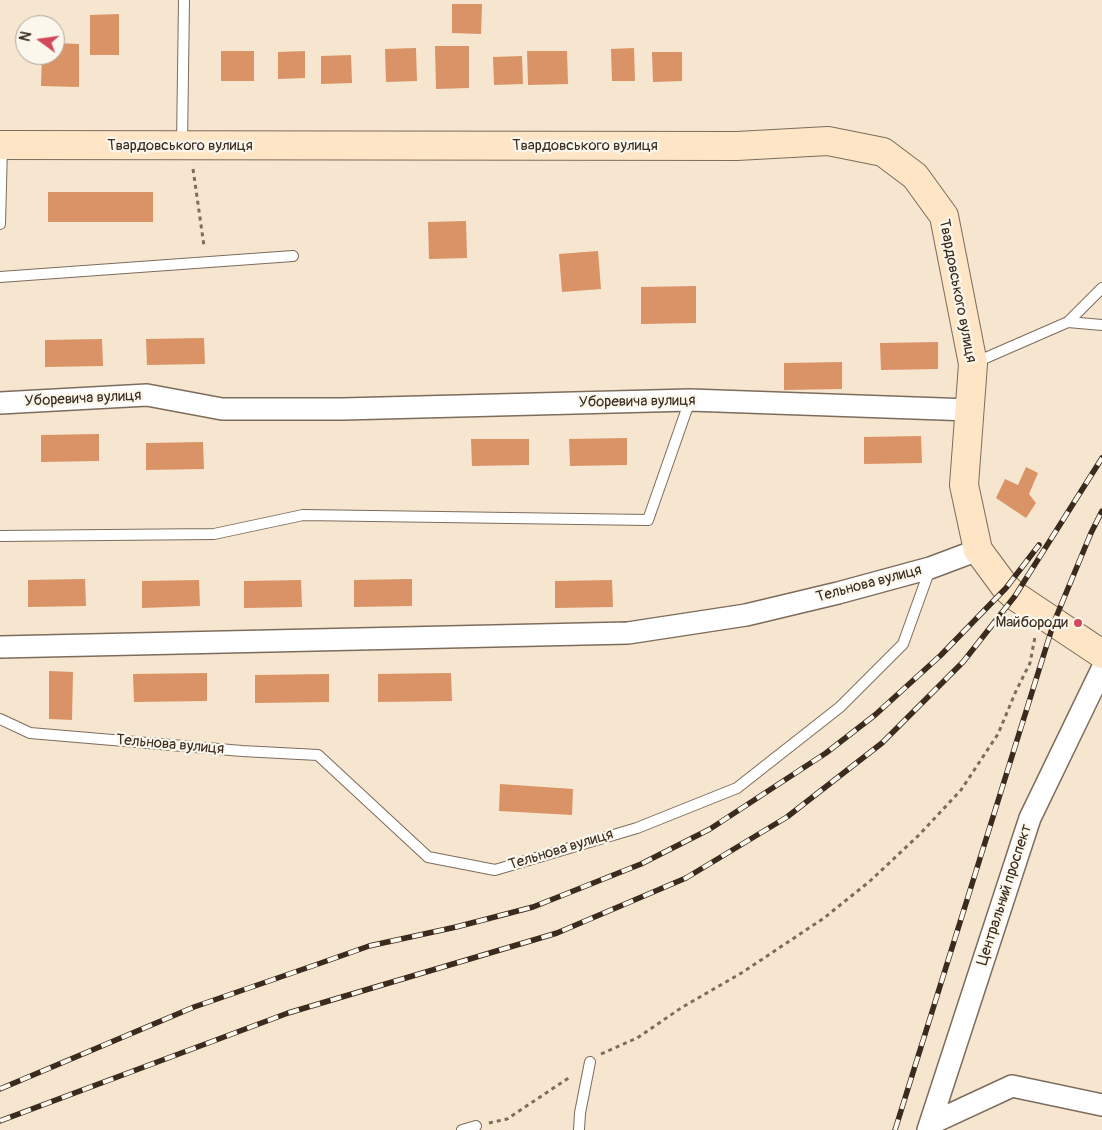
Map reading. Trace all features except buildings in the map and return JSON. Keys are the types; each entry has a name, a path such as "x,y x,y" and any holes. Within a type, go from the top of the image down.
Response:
{"main road":[{"name":"Твардовського вулиця","path":"1,145 737,146 828,141 884,152 915,176 944,216 973,364 970,410"},
{"path":"970,410 964,485 978,550 1006,588 1015,596 1102,654"}],"street":[{"name":"Уборевича вулиця","path":"0,403 148,395 222,408 343,409 690,400 970,410"},
{"name":"Тельнова вулиця","path":"0,647 628,632 746,615 930,568 978,550"},
{"name":"Центральний проспект","path":"929,1127 1030,818 1102,669"},
{"path":"929,1127 1012,1086 1102,1105"}],"lane":[{"path":"182,146 184,0"},
{"path":"0,224 1,145"},
{"path":"0,277 293,256"},
{"path":"973,364 1068,322 1102,288"},
{"path":"1068,322 1102,325"},
{"path":"0,536 214,534 303,515 648,520 690,400"},
{"name":"Тельнова вулиця","path":"0,719 30,733 242,751 318,755 428,857 495,870 636,828 737,788 840,707 903,644 930,568"},
{"path":"578,1130 590,1062"},
{"path":"462,1130 476,1126"}],"path":[{"path":"182,146 191,161 195,177 206,262"},
{"path":"476,1126 507,1119 562,1084 602,1054 636,1038 681,1008 743,972 824,918 870,881 919,836 961,790 998,734 1030,663 1035,634 1054,622"}],"railway":[{"path":"0,1121 288,1013 557,933 686,878 787,817 882,743 963,662 1015,596 1102,458"},
{"path":"895,1130 1054,622 1102,511"},
{"path":"0,1089 194,1007 369,946 456,927 533,907 641,864 710,829 826,753 875,715 941,655 1006,588 1039,545"}],"place":[{"name":"Майбороди","path":"1078,623"}]}
